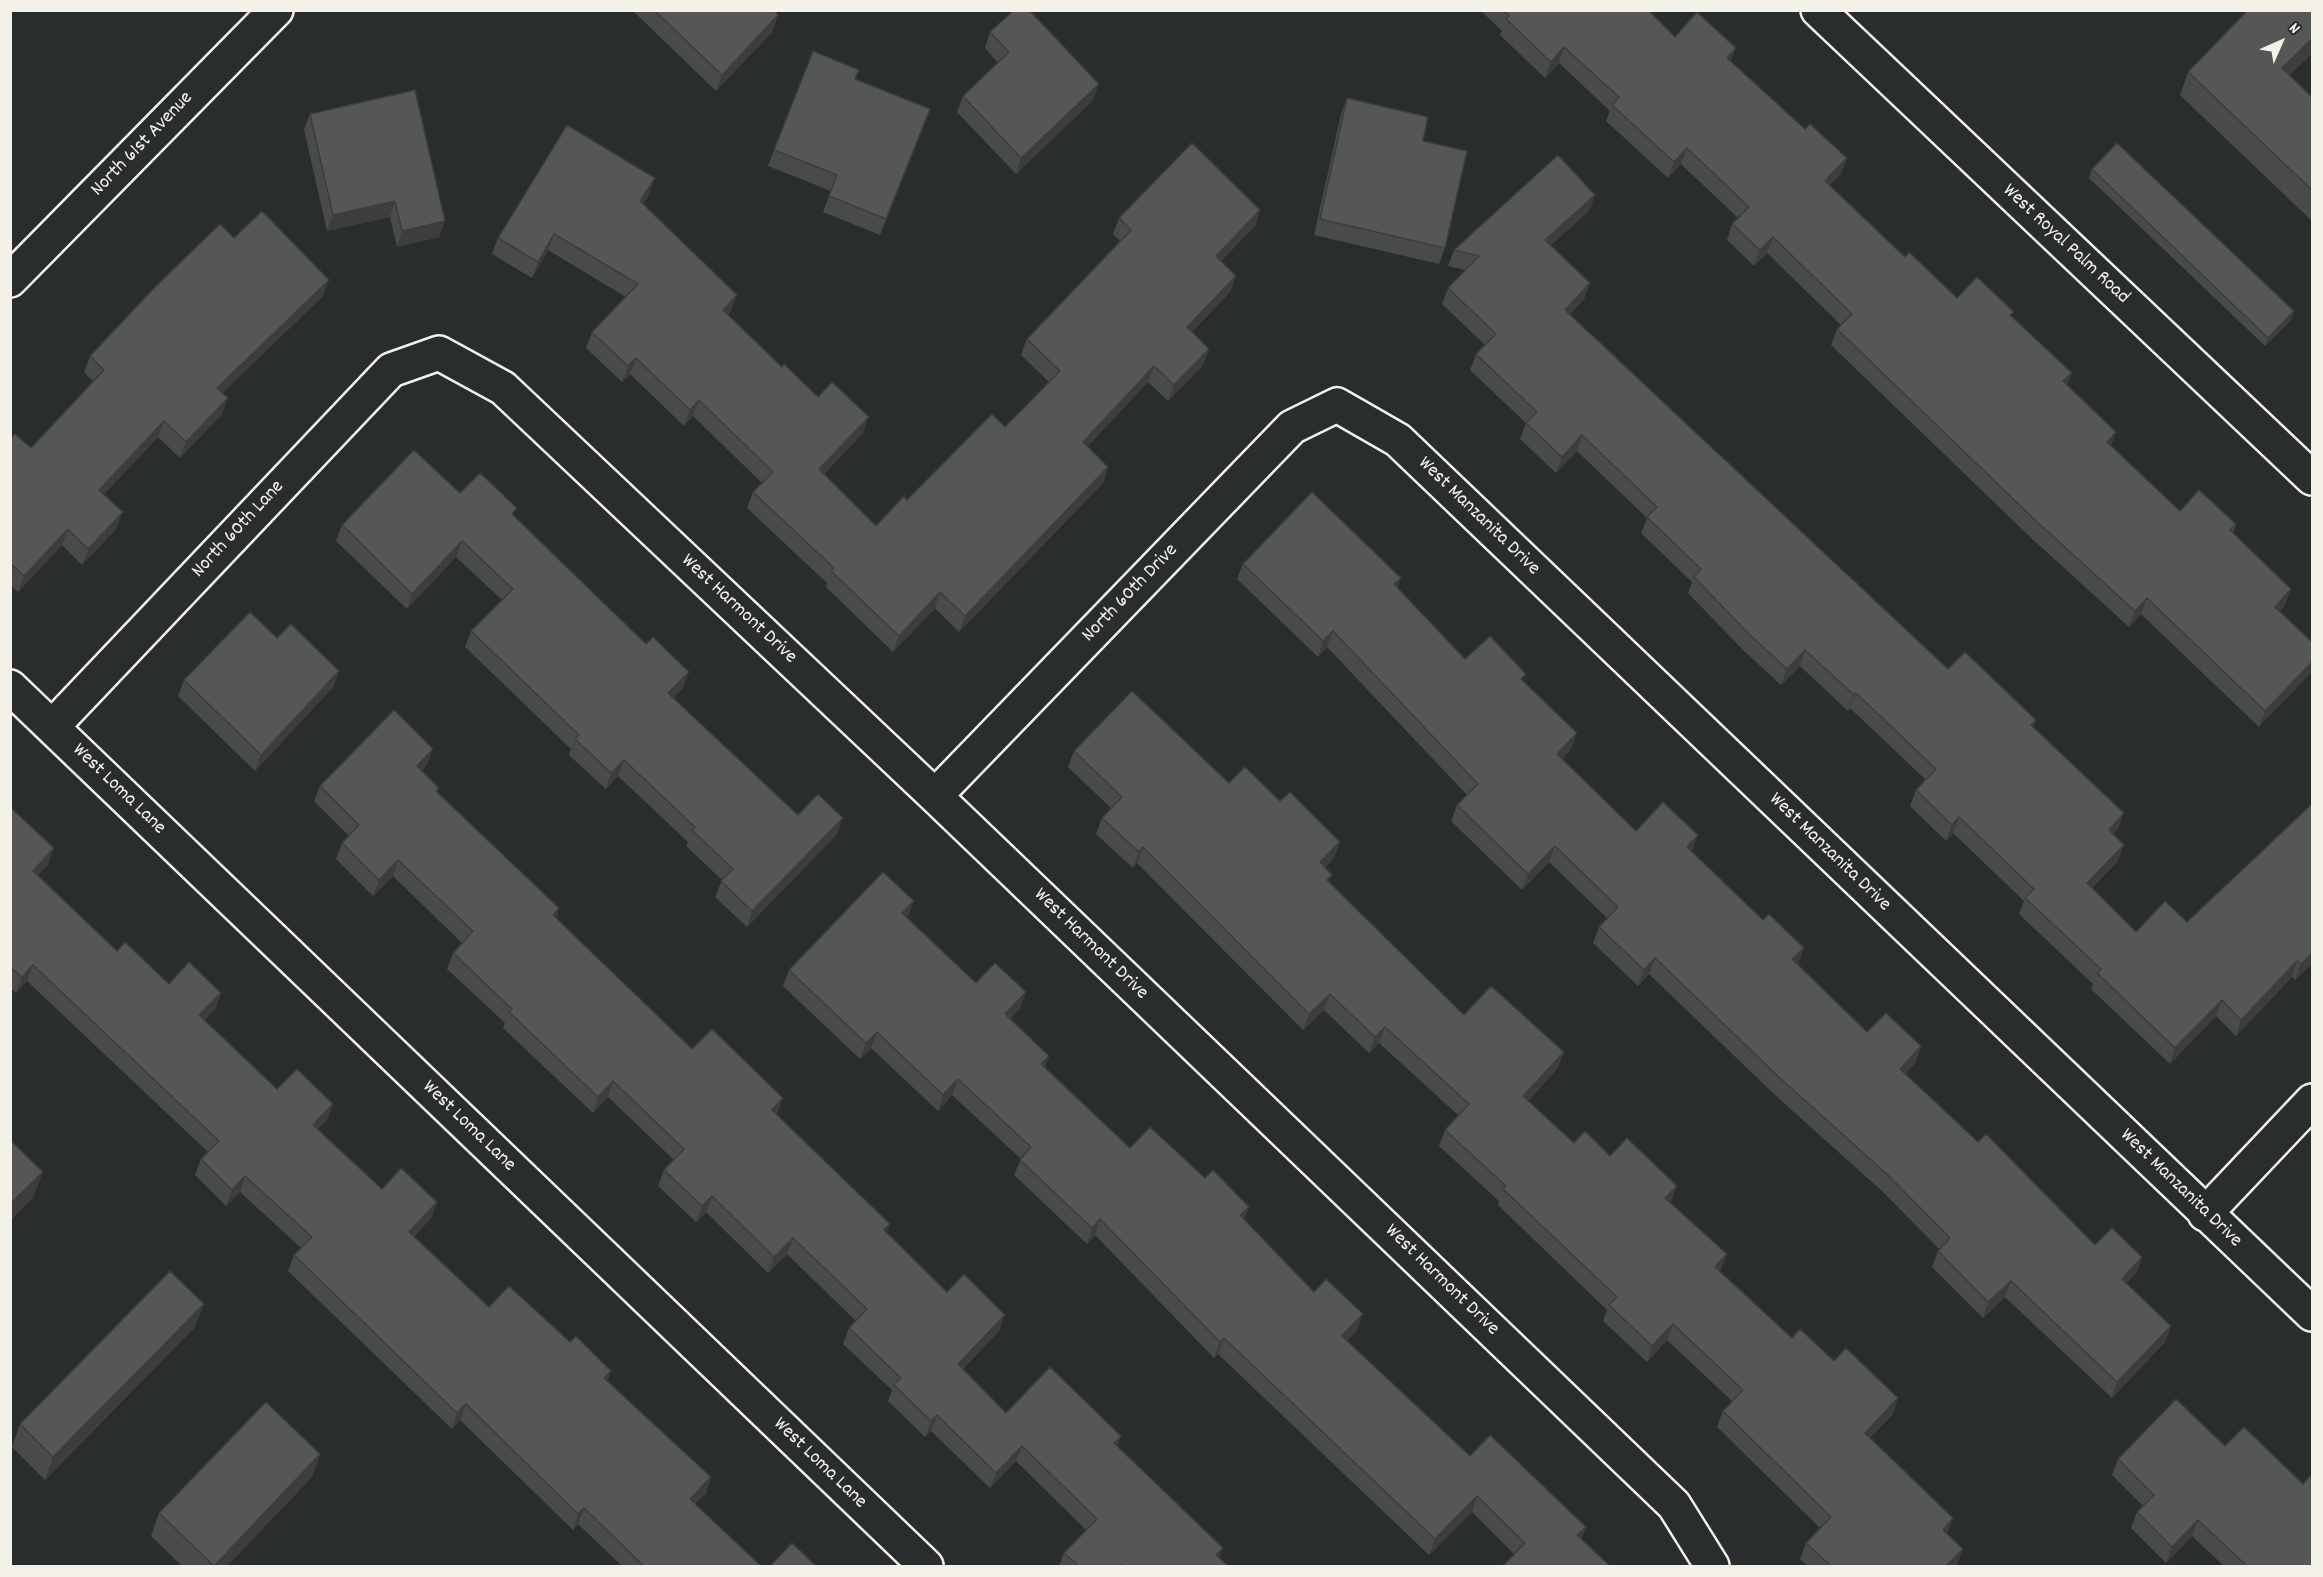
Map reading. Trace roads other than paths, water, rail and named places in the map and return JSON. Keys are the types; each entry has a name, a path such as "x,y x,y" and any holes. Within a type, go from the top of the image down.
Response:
{"street":[{"name":"North 61st Avenue","path":"10,280 276,10"},
{"name":"West Royal Palm Road","path":"1818,10 2313,478"},
{"name":"North 60th Lane","path":"52,727 391,370 440,353"},
{"name":"West Harmont Drive","path":"440,353 503,388 935,796 1674,1505 1712,1566"},
{"name":"North 60th Drive","path":"935,796 1292,427 1337,405"},
{"name":"West Manzanita Drive","path":"1337,405 1398,440 2205,1214 2313,1314"},
{"name":"West Loma Lane","path":"10,687 926,1566"},
{"path":"2205,1214 2313,1101"}]}
